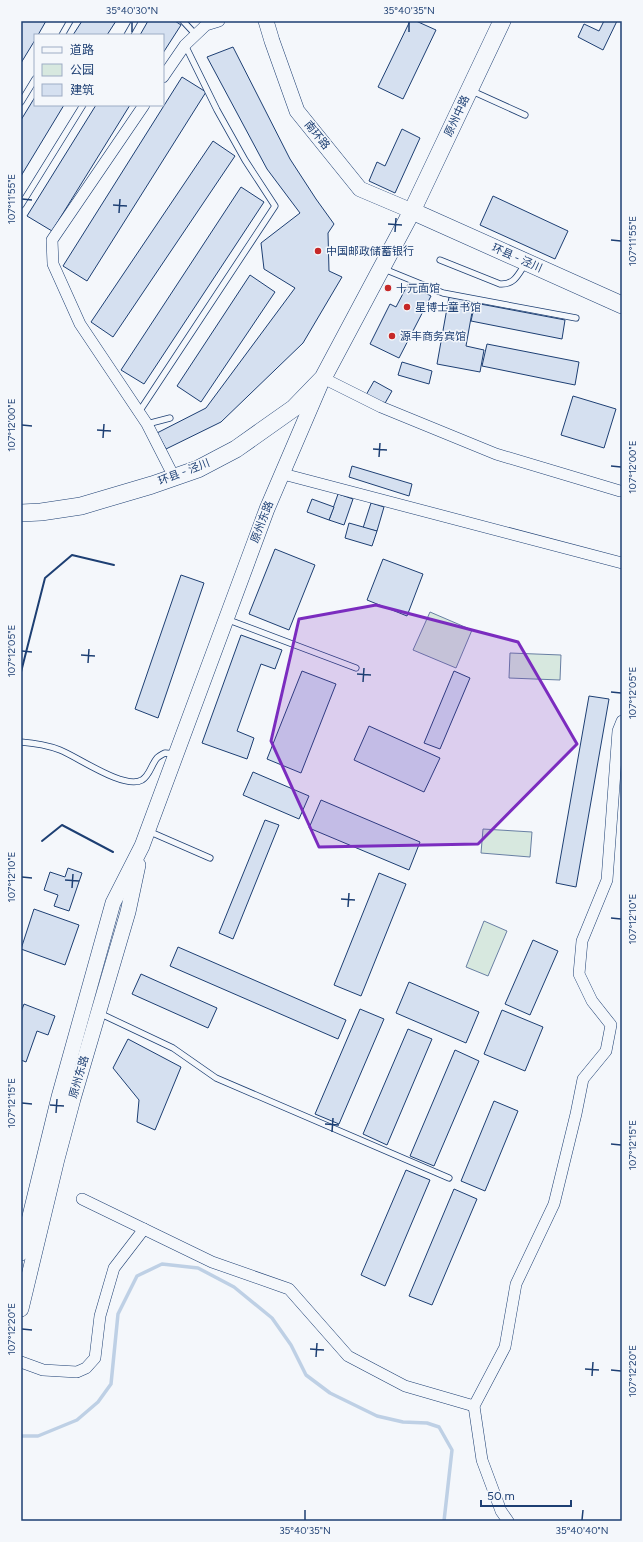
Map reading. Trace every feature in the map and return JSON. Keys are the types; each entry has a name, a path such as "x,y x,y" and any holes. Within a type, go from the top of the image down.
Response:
{"main road":[{"name":"南环路","path":"266,21 297,111 360,189 412,211"},
{"name":"原州中路","path":"412,211 502,21"},
{"name":"环县 - 泾川","path":"412,211 622,305"},
{"name":"原州东路","path":"21,1253 66,1098 113,903 148,831 267,509 323,378 412,211"},
{"name":"环县 - 泾川","path":"21,513 42,512 81,506 198,469 236,449 294,408 323,378"},
{"name":"原州东路","path":"21,1309 57,1159 66,1098 98,1012 128,912 142,846"}],"street":[{"path":"164,76 185,45 196,34 206,25 219,21"},
{"path":"143,106 52,240 53,264 80,324 147,424 174,477"},
{"path":"323,378 381,407 496,454 620,491"},
{"path":"283,474 622,563"},
{"path":"508,1521 501,1511 482,1460 474,1406 505,1347 516,1284 554,1204 583,1079 606,1051 610,1025 592,1001 579,974 582,941 607,880 618,731 622,721"},
{"path":"82,1199 212,1262 289,1289 348,1356 405,1386 474,1406"},
{"path":"21,1362 43,1370 77,1372 86,1368 95,1358 100,1316 114,1268 144,1229"}],"lane":[{"path":"63,34 70,21"},
{"path":"128,34 135,21"},
{"path":"183,21 196,34"},
{"path":"139,412 275,206 245,160 217,110 185,45"},
{"path":"21,102 34,81"},
{"path":"470,90 525,115"},
{"path":"21,204 82,106"},
{"path":"440,260 500,284 506,284 515,280 526,262"},
{"path":"382,268 443,293 576,318"},
{"path":"147,424 170,418"},
{"path":"226,619 356,668"},
{"path":"21,742 35,743 61,750 118,779 132,782 141,780 148,774 157,758 165,752 176,754"},
{"path":"148,831 210,858"},
{"path":"98,1012 173,1048 216,1078 449,1178"}],"highlighted area":[{"path":"376,605 518,642 577,744 478,844 319,847 271,741 299,619"}],"green space":[{"path":"430,612 472,630 456,668 413,650"},
{"path":"510,653 561,655 560,680 509,678"},
{"path":"483,829 532,832 530,857 481,853"},
{"path":"484,921 507,931 488,976 466,967"}],"building":[{"path":"21,21 46,21 39,34 34,34 34,42 21,63"},
{"path":"82,21 116,21 108,34 74,34"},
{"path":"148,21 175,21 181,25 164,51 164,34 141,34"},
{"path":"410,21 416,21 436,30 403,99 378,87"},
{"path":"604,21 617,21 603,50 578,37 584,24 599,31"},
{"path":"233,47 290,159 334,224 328,233 329,271 342,277 303,343 221,422 166,449 157,433 206,408 295,288 264,269 261,243 300,213 267,169 207,57"},
{"path":"182,77 206,92 87,281 63,266"},
{"path":"34,99 34,106 63,106 21,176 21,120"},
{"path":"95,106 129,106 52,231 27,216"},
{"path":"402,129 420,138 395,193 369,181 377,162 385,166"},
{"path":"213,141 235,156 113,337 91,322"},
{"path":"241,187 264,202 144,384 121,370"},
{"path":"493,196 568,231 555,259 480,225"},
{"path":"250,275 275,292 201,402 177,386"},
{"path":"408,284 431,296 399,358 370,344 390,304 396,307"},
{"path":"449,297 474,301 466,346 484,350 480,372 437,364"},
{"path":"475,303 565,320 562,339 471,321"},
{"path":"487,344 579,362 575,385 482,366"},
{"path":"402,362 432,371 429,384 398,375"},
{"path":"374,381 392,391 384,405 366,395"},
{"path":"573,396 616,409 604,448 561,435"},
{"path":"352,466 412,484 409,496 349,477"},
{"path":"338,494 353,499 344,525 329,520"},
{"path":"312,499 334,507 329,520 307,512"},
{"path":"371,503 384,507 377,531 363,528"},
{"path":"349,523 377,531 372,546 345,538"},
{"path":"275,549 315,565 289,630 249,614"},
{"path":"383,559 423,574 407,616 367,600"},
{"path":"181,575 204,583 158,718 135,709"},
{"path":"241,635 282,650 275,669 261,664 237,731 254,738 247,759 202,743"},
{"path":"302,671 336,684 301,773 267,759"},
{"path":"454,671 470,678 440,749 424,743"},
{"path":"589,696 609,699 576,887 556,883"},
{"path":"369,726 440,758 424,792 354,760"},
{"path":"253,772 309,796 299,819 243,795"},
{"path":"321,800 420,842 409,870 309,828"},
{"path":"265,820 279,825 233,939 219,933"},
{"path":"68,868 82,873 69,911 54,906 58,895 44,890 50,872 65,877"},
{"path":"379,873 406,884 361,996 334,985"},
{"path":"34,909 79,925 65,965 21,949"},
{"path":"533,940 558,951 530,1015 505,1004"},
{"path":"178,947 346,1020 338,1039 170,966"},
{"path":"141,974 217,1008 208,1028 132,994"},
{"path":"409,982 479,1012 466,1043 396,1013"},
{"path":"24,1004 55,1016 48,1035 37,1031 26,1062 21,1060 21,1012"},
{"path":"360,1009 384,1019 339,1124 315,1114"},
{"path":"502,1010 543,1027 525,1071 484,1054"},
{"path":"408,1029 432,1039 387,1145 363,1134"},
{"path":"128,1039 181,1067 155,1130 137,1122 139,1100 113,1068"},
{"path":"455,1050 479,1061 434,1166 410,1156"},
{"path":"494,1101 518,1111 485,1191 461,1181"},
{"path":"406,1170 430,1180 385,1286 361,1275"},
{"path":"454,1189 477,1199 432,1305 409,1296"}],"waterway":[{"path":"22,1436 38,1436 77,1420 98,1402 111,1384 118,1314 137,1276 162,1264 198,1268 234,1287 272,1318 291,1345 306,1375 330,1393 377,1416 403,1422 427,1423 439,1427 452,1450 444,1521"}],"wall":[{"path":"21,672 45,578 72,555 114,565"},
{"path":"42,841 62,825 113,852"}],"place":[{"name":"中国邮政储蓄银行","path":"318,251"},
{"name":"十元面馆","path":"388,288"},
{"name":"星博士童书馆","path":"407,307"},
{"name":"源丰商务宾馆","path":"392,336"}]}
